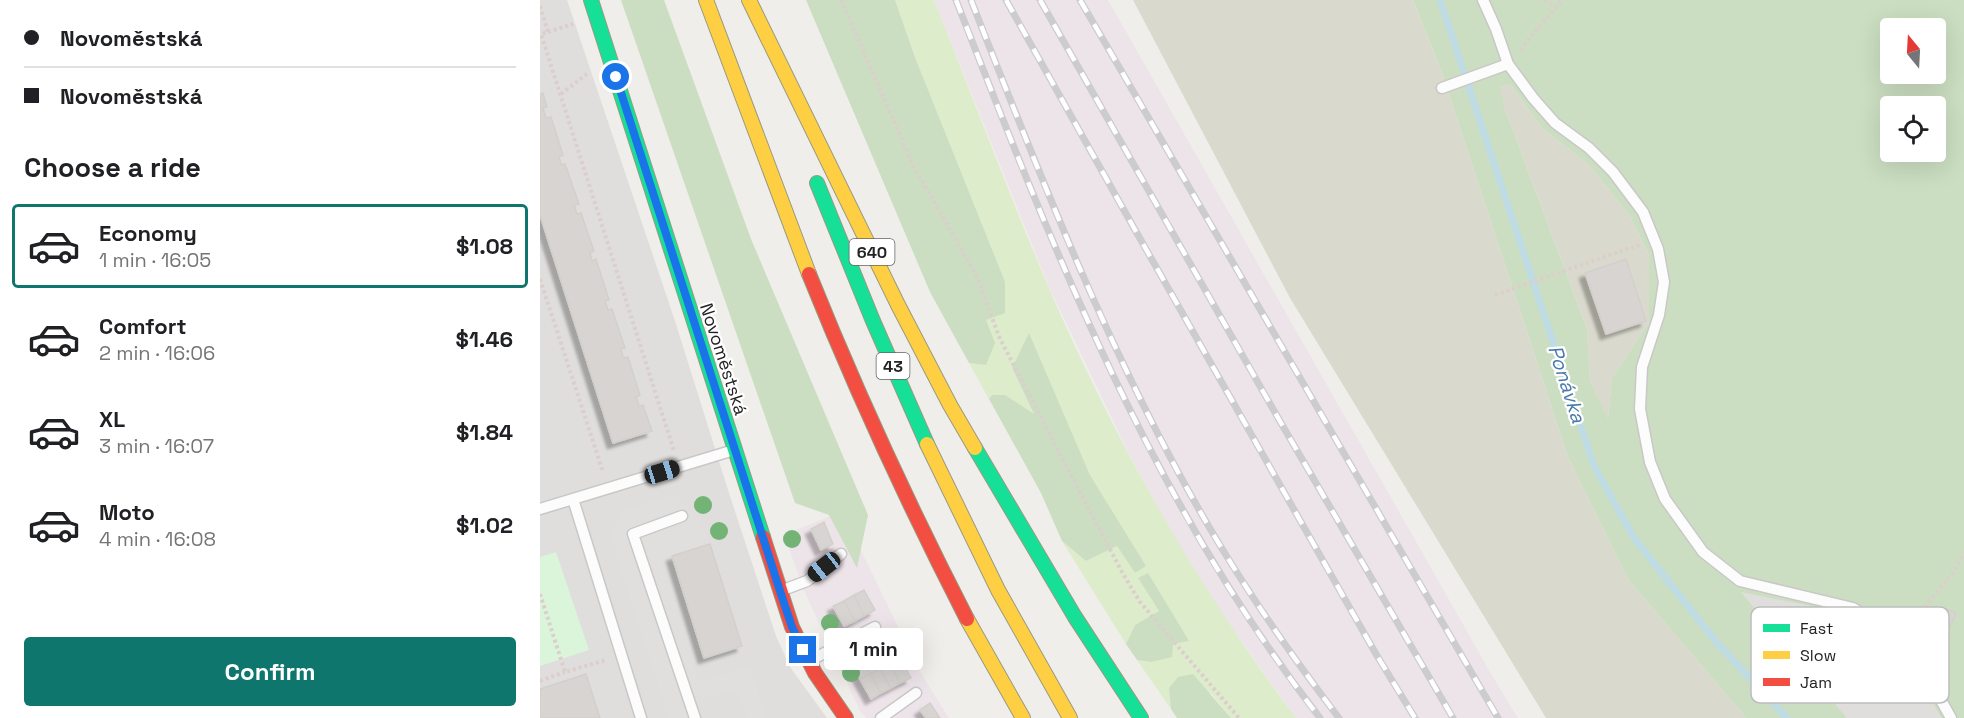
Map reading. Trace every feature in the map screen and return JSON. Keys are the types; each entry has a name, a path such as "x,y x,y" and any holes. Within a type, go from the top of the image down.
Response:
{"main road":[{"name":"Novoměstská","path":"591,0 792,627 809,662 846,718"},
{"name":"43","path":"706,0 759,148 857,388 922,530 965,615 1023,718"},
{"path":"749,0 787,108"},
{"name":"640","path":"749,0 898,305 950,405 1075,617 1141,718"},
{"name":"43","path":"813,174 909,406 976,548 1070,718"}],"lane":[{"path":"1483,0 1508,64 1555,123 1589,148 1613,172 1643,213 1658,249 1664,282 1659,315 1642,367 1640,409 1650,462 1665,499 1703,552 1740,581 1848,607"},
{"path":"1442,88 1508,64"},
{"path":"540,509 735,450"},
{"path":"573,499 641,718"},
{"path":"682,516 633,534 695,718"},
{"path":"780,591 807,581 841,554"},
{"path":"809,662 875,627"},
{"path":"881,718 915,693"},
{"path":"1943,703 1951,718"}],"path":[{"path":"841,0 914,167 977,277 999,339 1123,574 1140,602 1239,718"},
{"path":"1544,0 1556,7"},
{"path":"1508,64 1562,0"},
{"path":"540,6 548,32"},
{"path":"575,23 541,35 679,466"},
{"path":"1495,295 1654,240"},
{"path":"540,279 609,488"},
{"path":"540,306 548,304"},
{"path":"1924,607 1952,574 1964,553"},
{"path":"540,594 565,672"},
{"path":"540,616 546,613"},
{"path":"540,681 621,655"}],"shaded area":[{"path":"540,0 567,0 675,321 776,636 790,667 827,718 540,718"},
{"path":"934,0 1108,0 1518,718 1296,718 1220,611 1173,536 1130,456 1049,287"},
{"path":"1133,0 1413,0 1441,70 1568,457 1628,579 1746,718 1546,718 1290,298"},
{"path":"1510,84 1542,128 1588,164 1629,215 1649,255 1649,322 1612,378 1608,420 1590,381 1587,329 1505,109 1499,87"},
{"path":"676,494 703,525 710,542 670,555 698,647 690,649 699,682 750,666 766,718 747,718 736,689 681,705 690,718 668,718 610,533 624,511"},
{"path":"842,511 919,670 949,718 866,718 860,711 805,593 784,535"},
{"path":"1740,591 1815,607 1753,607"},
{"path":"1834,703 1933,703 1941,718 1847,718"}],"green space":[{"path":"621,0 664,0 751,239 868,515 857,568 829,515 795,503"},
{"path":"806,0 895,0 916,60 1005,282 1005,313 986,320 995,343 986,365 969,363 930,292"},
{"path":"895,0 934,0 1048,286 1129,455 1159,510 1224,616 1296,718 1231,718 1211,693 1169,688 1171,709 1137,660 1151,662 1173,644 1189,641 1138,578 1159,611 1135,625 1126,644 1062,541 1086,561 1117,546 1135,573 1145,566 1090,475 1029,334 1012,368 1035,416 992,395 989,399 969,363 986,365 986,320 916,60"},
{"path":"1413,0 1964,0 1964,718 1941,718 1933,703 1949,703 1949,607 1815,607 1741,592 1754,607 1751,607 1751,703 1834,703 1847,718 1746,718 1628,579 1568,457 1441,70","holes":["1510,84 1542,128 1588,164 1629,215 1649,255 1649,322 1612,378 1608,419 1590,381 1587,329 1505,109 1500,87"]},
{"path":"1029,333 1090,475 1146,566 1135,573 1117,546 1086,561 1062,541 1041,493 989,399 992,395 1005,395 1034,414 1012,368"},
{"path":"556,552 589,650 540,666 540,557"},
{"path":"1148,573 1189,641 1173,644 1172,657 1151,662 1137,660 1126,644 1135,625 1159,611 1138,578"},
{"path":"1193,674 1231,718 1177,718 1171,709 1169,688 1178,677"}],"building":[{"path":"543,93 547,107 543,108 546,118 551,117 563,155 559,157 561,165 565,164 579,204 574,205 577,214 581,213 594,251 590,253 592,261 596,259 609,300 605,301 608,310 612,309 625,348 621,349 623,358 628,357 640,395 636,397 639,406 643,405 652,431 613,443 540,215 540,94"},
{"path":"1626,259 1646,321 1606,334 1585,273"},
{"path":"824,522 833,544 821,550 811,529"},
{"path":"710,544 742,646 704,658 672,556"},
{"path":"864,590 875,610 864,616 854,595"},
{"path":"854,595 864,616 855,621 844,601"},
{"path":"844,601 855,621 844,626 833,606"},
{"path":"1949,610 1956,613 1949,627"},
{"path":"889,638 900,658 890,663 879,644"},
{"path":"879,644 890,663 880,669 869,649"},
{"path":"869,649 880,669 870,674 860,654"},
{"path":"860,654 870,674 860,679 849,660"},
{"path":"900,658 911,678 900,683 890,663"},
{"path":"890,663 900,683 891,688 880,669"},
{"path":"880,669 891,688 881,693 870,674"},
{"path":"586,674 600,718 540,718 540,689"},
{"path":"870,674 881,693 871,699 860,679"},
{"path":"930,703 940,718 926,718 920,710"}],"waterway":[{"name":"Ponávka","path":"1440,0 1594,466 1634,538 1717,643 1751,679"},
{"name":"Ponávka","path":"1773,703 1787,718"}],"railway":[{"path":"956,0 1070,281 1157,462 1206,550 1260,635 1320,718"},
{"path":"971,0 1084,279 1148,415 1221,547 1278,634 1339,718"},
{"path":"1006,0 1376,654 1415,718"},
{"path":"1040,0 1281,423 1453,718"},
{"path":"1080,0 1498,718"}],"traffic: fast":[{"path":"591,0 763,537"},
{"path":"817,183 873,321 927,444"},
{"path":"975,448 1075,617 1141,718"}],"traffic: slow":[{"path":"706,0 809,274"},
{"path":"749,0 898,305 975,448"},
{"path":"927,444 998,590 1070,718"},
{"path":"967,619 1023,718"}],"traffic: jam":[{"path":"809,274 884,448 967,619"},
{"path":"763,537 792,627 815,673 846,718"}],"route":[{"path":"616,77 780,591 792,627 803,650"}]}
